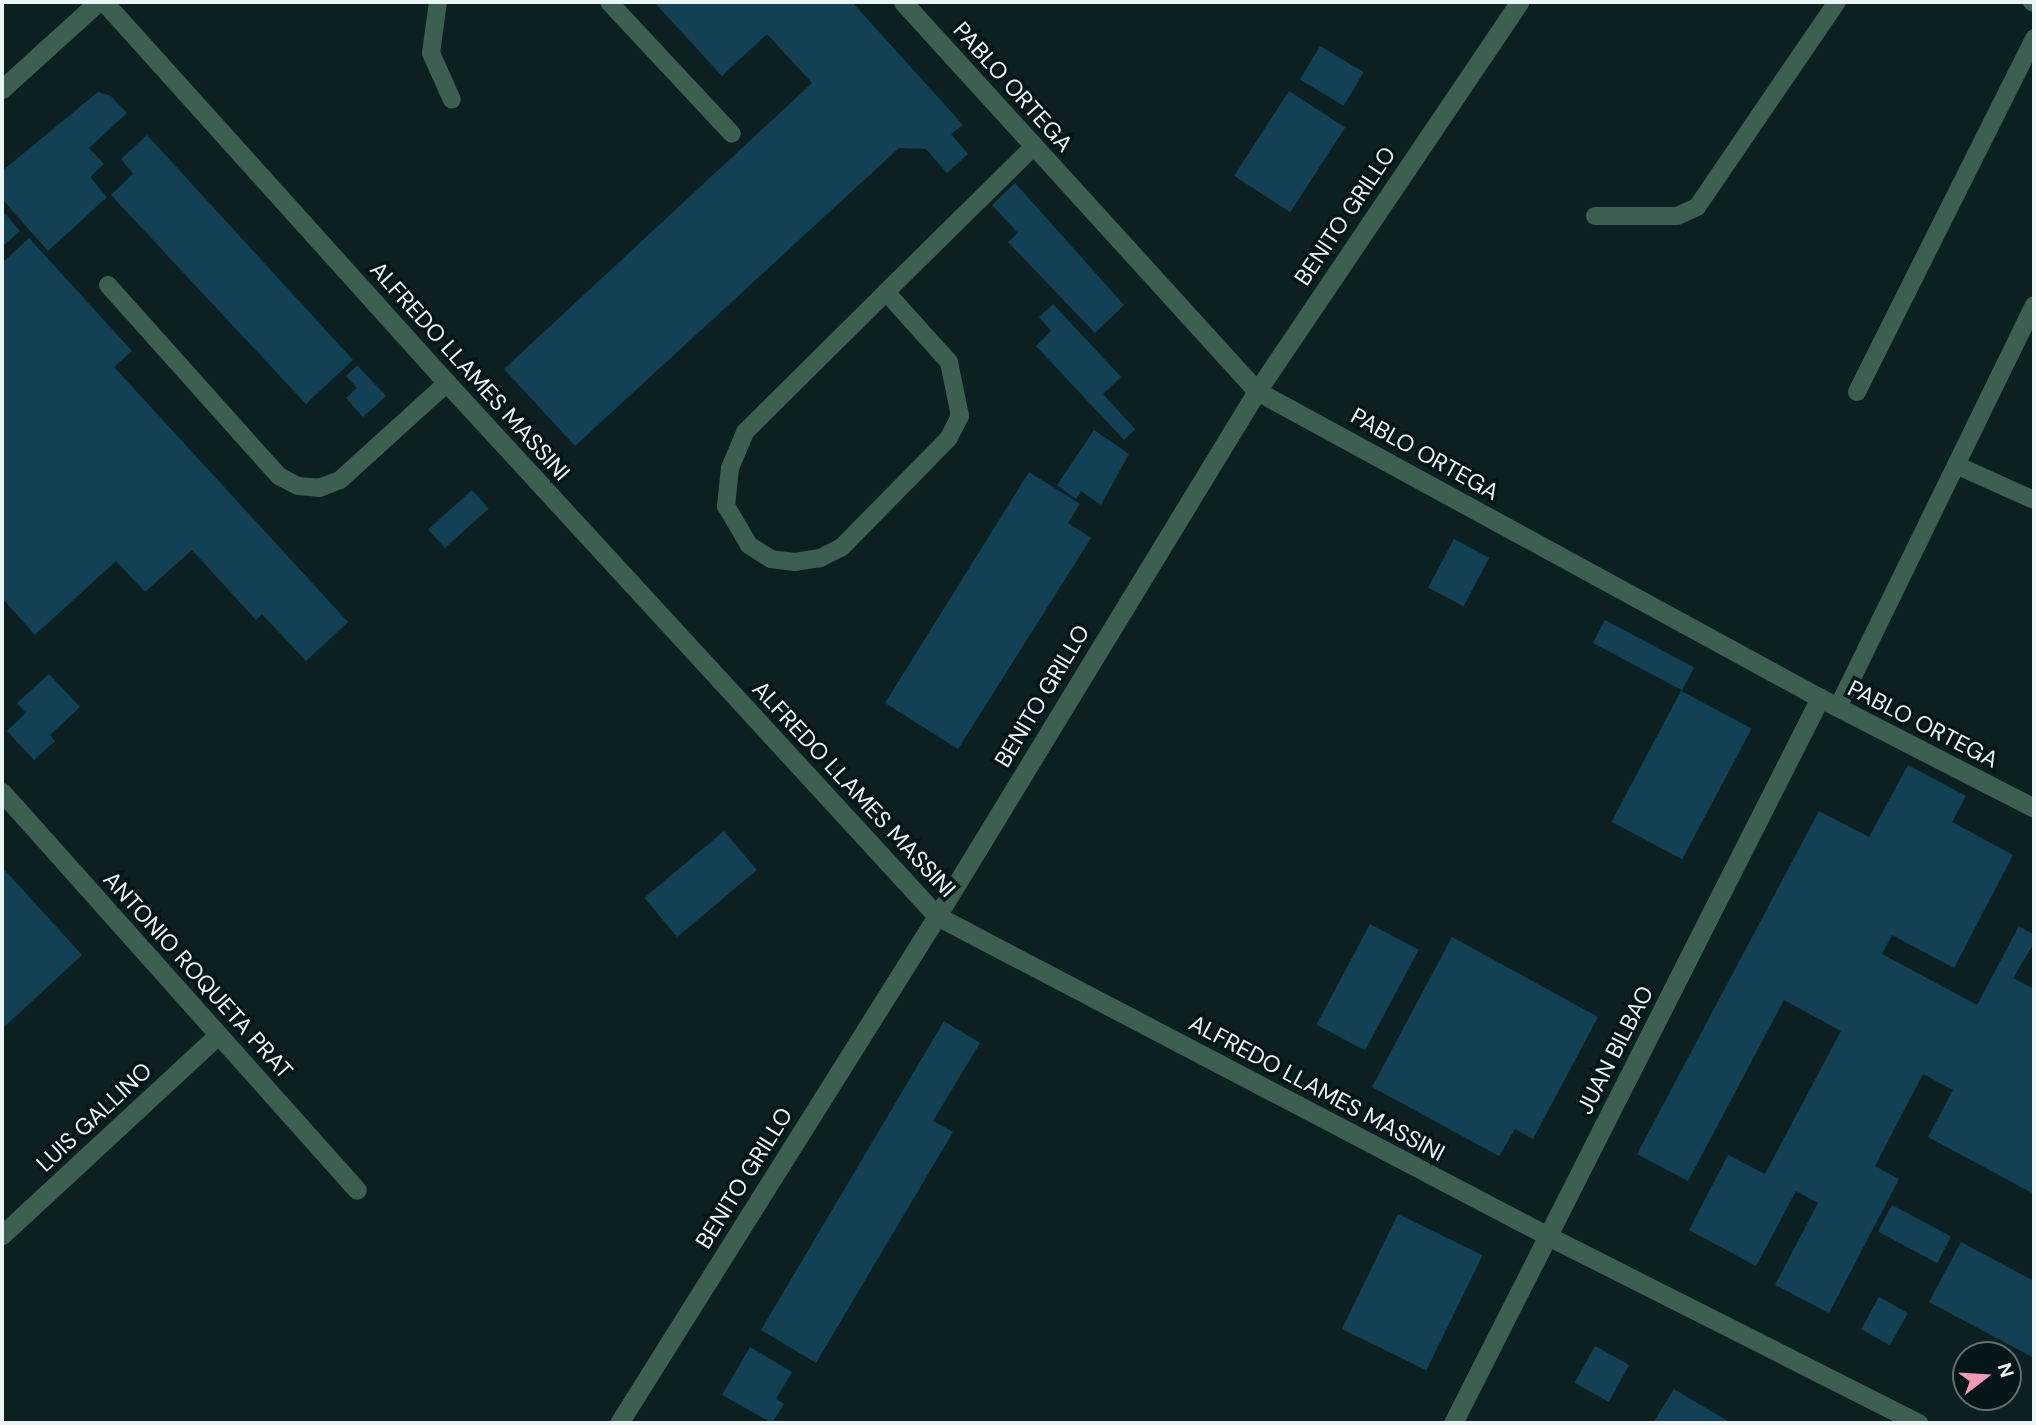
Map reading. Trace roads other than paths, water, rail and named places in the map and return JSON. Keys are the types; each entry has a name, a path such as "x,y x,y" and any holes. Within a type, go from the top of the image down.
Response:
{"street":[{"path":"2,89 98,2"},
{"name":"ALFREDO LLAMES MASSINI","path":"104,2 447,383 937,916 1548,1236 1918,1423"},
{"name":"PABLO ORTEGA","path":"903,2 1257,391 1829,703 2034,808"},
{"name":"BENITO GRILLO","path":"619,1423 937,916 1257,391 1519,2"},
{"name":"JUAN BILBAO","path":"1453,1423 1548,1236 1829,703"},
{"name":"ANTONIO ROQUETA PRAT","path":"2,792 357,1190"},
{"name":"LUIS GALLINO","path":"2,1235 219,1035"}],"lane":[{"path":"438,2 433,10 431,53 452,100"},
{"path":"609,2 732,134"},
{"path":"1595,216 1677,216 1697,207 1837,2"},
{"path":"1857,391 2034,38"},
{"path":"886,292 936,341 949,362 960,416 949,438 842,547 820,558 795,562 771,559 749,545 726,506 730,468 745,432 886,292 1034,146"},
{"path":"108,285 279,476 298,486 319,488 340,480 447,383"},
{"path":"1829,703 1956,465 2034,305"},
{"path":"1956,465 2034,500"}]}
